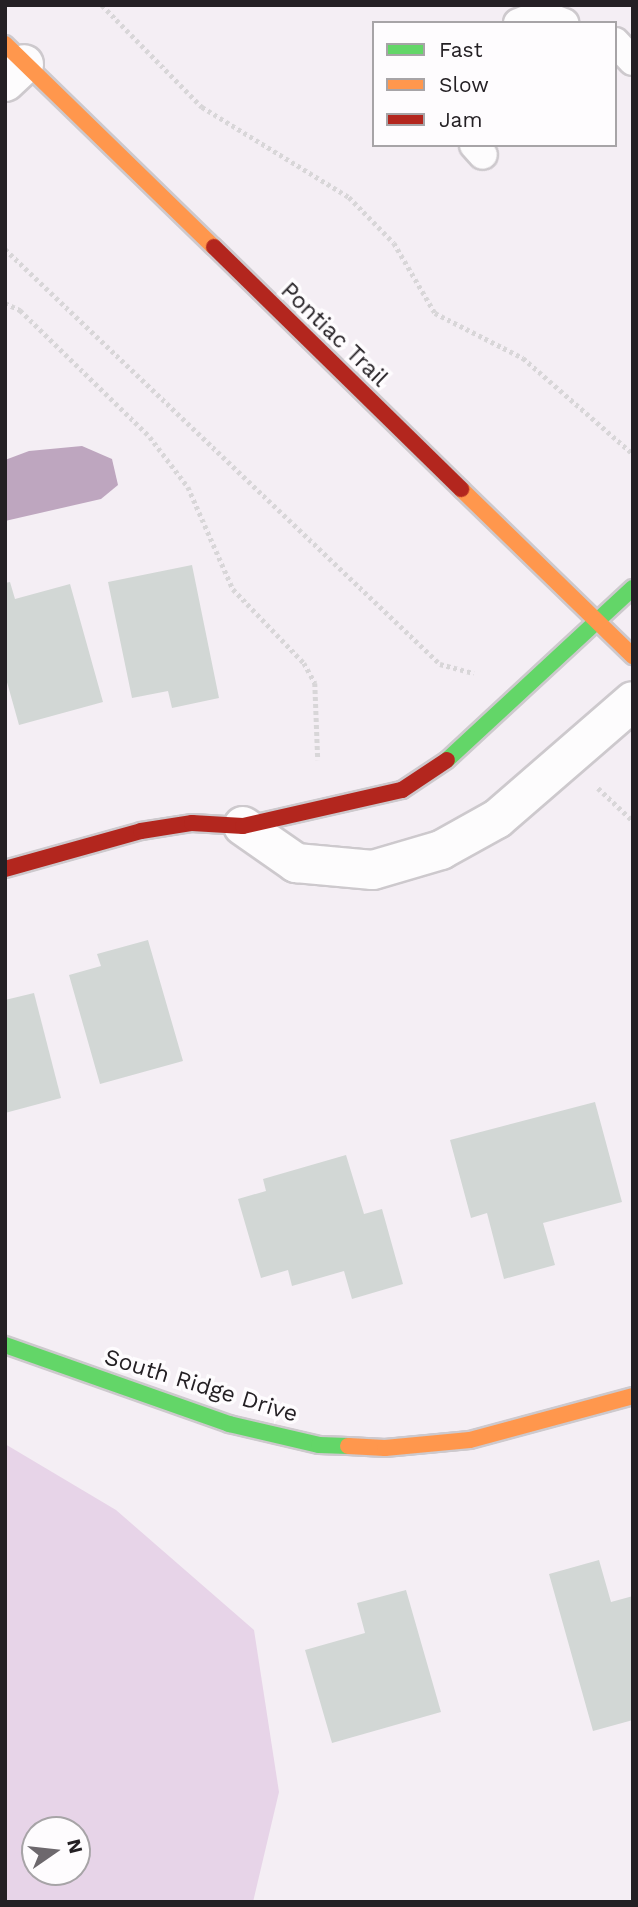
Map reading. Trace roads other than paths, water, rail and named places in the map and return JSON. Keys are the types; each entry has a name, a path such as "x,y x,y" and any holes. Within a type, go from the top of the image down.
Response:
{"street":[{"name":"Pontiac Trail","path":"12,63 633,656"},
{"path":"5,869 141,831 192,823 243,826 402,790 461,750 507,701 633,588"},
{"path":"243,826 296,863 373,870 441,850 497,819 566,755 633,701"},
{"name":"South Ridge Drive","path":"5,1345 229,1424 319,1445 385,1448 470,1440 633,1396"}],"lane":[{"path":"523,21 541,14 560,21"},
{"path":"617,44 633,61"}]}
